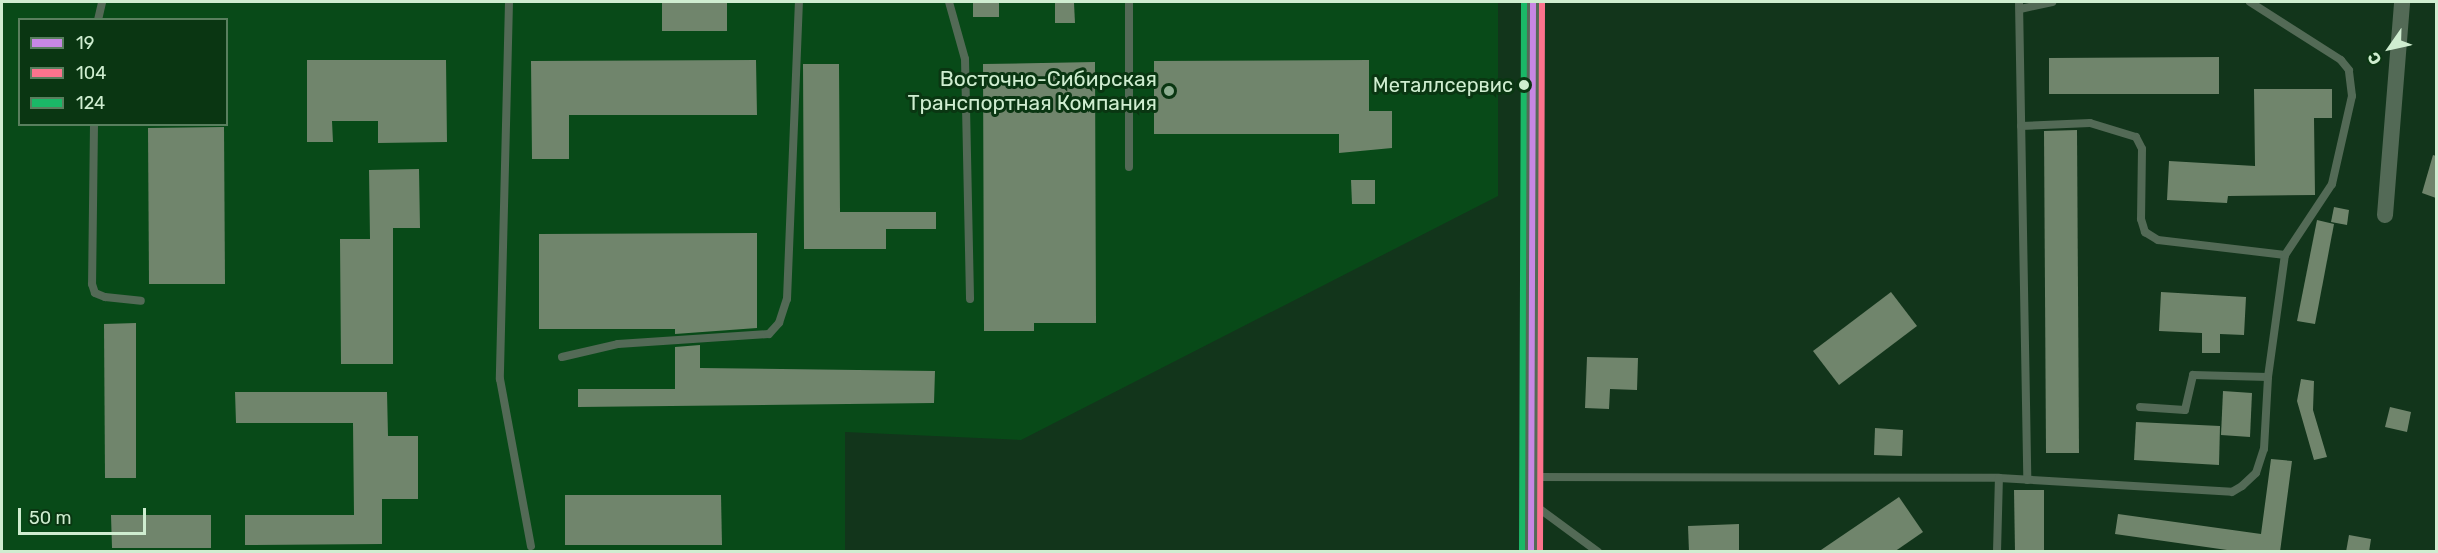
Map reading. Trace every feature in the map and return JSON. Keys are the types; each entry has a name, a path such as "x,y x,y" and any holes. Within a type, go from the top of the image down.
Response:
{"street":[{"path":"1531,552 1533,2"},
{"path":"2385,215 2402,2"}],"lane":[{"path":"98,18 102,2"},
{"path":"508,2 500,379 531,546"},
{"path":"562,357 618,344 768,333 779,323 787,299 799,2"},
{"path":"949,2 965,59 970,299"},
{"path":"1129,167 1130,2"},
{"path":"2027,480 2019,5 2052,2"},
{"path":"1531,477 1999,478 2232,492 2256,473 2264,449 2268,377 2285,255 2332,184 2351,83 2349,70 2330,50 2250,2"},
{"path":"2021,126 2090,123 2136,137 2142,149 2141,219 2145,232 2158,240 2285,255"},
{"path":"94,126 92,284 96,293 105,297 141,302"},
{"path":"2140,407 2185,410 2193,375 2268,377"},
{"path":"1997,552 1999,478"},
{"path":"1531,502 1598,552"}],"shaded area":[{"path":"2,2 1498,2 1498,196 1021,440 845,432 845,551 2,551"}],"building":[{"path":"662,2 727,2 727,31 662,31"},
{"path":"973,2 999,2 999,17 973,17"},
{"path":"1055,2 1074,3 1075,23 1055,23"},
{"path":"2219,57 2219,94 2049,94 2049,58"},
{"path":"307,60 446,60 447,142 378,143 378,121 332,121 333,142 307,142"},
{"path":"756,60 757,115 569,115 569,159 532,159 531,61"},
{"path":"1369,60 1369,111 1392,111 1392,148 1339,153 1339,134 1154,134 1154,61"},
{"path":"1095,62 1096,323 1034,323 1034,331 984,331 983,64"},
{"path":"803,64 839,64 840,212 936,212 936,229 886,229 886,249 804,249"},
{"path":"2254,89 2332,89 2332,118 2314,118 2315,195 2228,196 2227,203 2167,200 2169,161 2255,166"},
{"path":"224,127 225,284 149,284 148,128"},
{"path":"2077,130 2079,453 2046,453 2044,131"},
{"path":"2433,155 2436,156 2436,198 2422,193"},
{"path":"419,169 420,228 393,228 393,364 341,364 340,239 370,239 369,170"},
{"path":"1351,180 1375,180 1375,204 1352,204"},
{"path":"2334,207 2349,210 2347,225 2331,222"},
{"path":"2317,220 2334,224 2315,324 2297,321"},
{"path":"757,233 757,328 675,334 675,329 539,329 539,234"},
{"path":"1891,292 1917,326 1839,385 1813,351"},
{"path":"2161,292 2246,297 2244,335 2220,334 2220,353 2202,353 2202,333 2159,331"},
{"path":"136,323 136,478 105,478 104,324"},
{"path":"700,345 700,368 935,371 934,403 578,407 578,389 675,389 675,347"},
{"path":"1587,357 1638,358 1637,390 1610,389 1609,409 1585,408"},
{"path":"2301,379 2314,381 2313,410 2327,457 2314,460 2297,401"},
{"path":"2223,391 2252,393 2250,437 2221,435"},
{"path":"235,392 387,392 388,436 418,436 418,499 382,499 382,544 245,545 245,515 354,515 353,423 236,423"},
{"path":"2390,407 2411,412 2407,432 2385,427"},
{"path":"2136,422 2220,426 2219,465 2134,460"},
{"path":"1875,428 1903,430 1902,456 1874,455"},
{"path":"2271,459 2292,461 2280,552 2241,552 2115,534 2118,514 2261,534"},
{"path":"2014,490 2044,490 2044,552 2015,552"},
{"path":"565,495 721,495 722,545 565,545"},
{"path":"1899,497 1923,532 1894,552 1818,552"},
{"path":"111,515 211,515 211,548 112,548"},
{"path":"1739,524 1739,552 1689,552 1688,526"},
{"path":"2349,535 2371,539 2369,552 2346,552"}],"transit line":[{"name":"124","path":"1522,552 1524,2"},
{"name":"19","path":"1531,552 1533,2"},
{"name":"104","path":"1540,552 1542,2"}],"place":[{"name":"Металлсервис","path":"1524,85"},
{"name":"Восточно-Сибирская Транспортная Компания","path":"1169,91"}]}
